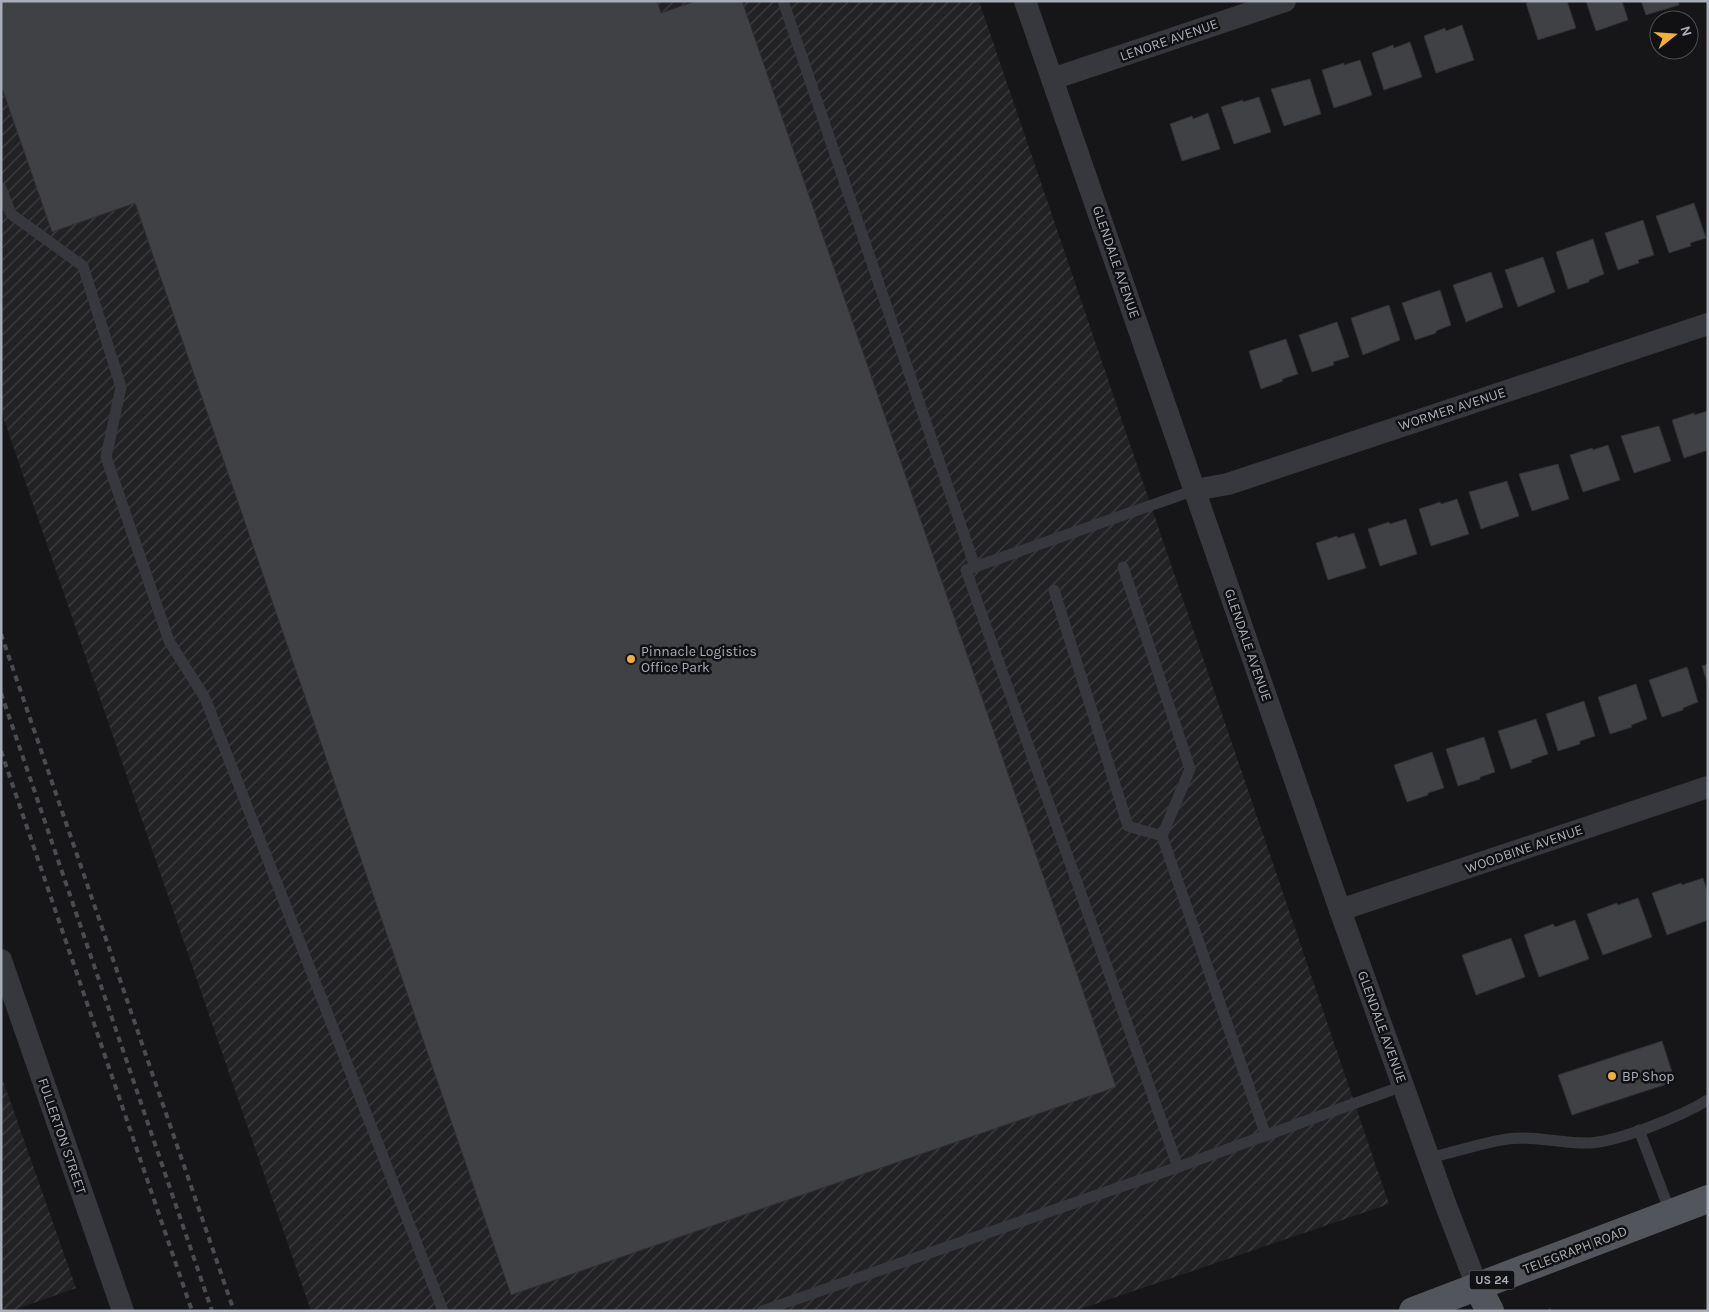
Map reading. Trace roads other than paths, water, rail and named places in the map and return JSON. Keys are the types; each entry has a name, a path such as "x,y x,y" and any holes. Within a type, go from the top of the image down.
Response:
{"main road":[{"path":"1572,1251 1708,1179"},
{"name":"TELEGRAPH ROAD","path":"1414,1311 1708,1199"},
{"path":"1476,1286 1490,1311"}],"street":[{"name":"GLENDALE AVENUE","path":"1025,1 1340,910 1476,1286"},
{"name":"LENORE AVENUE","path":"1052,79 1286,1"},
{"name":"WORMER AVENUE","path":"1195,490 1228,484 1708,324"},
{"name":"WOODBINE AVENUE","path":"1340,910 1708,787"},
{"name":"FULLERTON STREET","path":"1,960 123,1311"}],"lane":[{"path":"782,1 975,567"},
{"path":"1,188 11,214 83,266 121,387 106,457 147,577 170,641 205,698 443,1311"},
{"path":"1178,1167 966,570 1195,490"},
{"path":"1123,567 1190,769 1162,836 1266,1136"},
{"path":"1054,590 1128,826 1162,836"},
{"path":"762,1311 1178,1167 1403,1086"},
{"path":"1429,1158 1508,1139 1543,1138 1591,1143 1639,1130 1693,1110 1708,1100"},
{"path":"1639,1130 1666,1201"}],"railway":[{"path":"1,634 234,1311"},
{"path":"1,693 212,1311"},
{"path":"1,751 192,1311"}],"place":[{"name":"Pinnacle Logistics Office Park","path":"631,659"},
{"name":"BP Shop","path":"1612,1076"}]}
